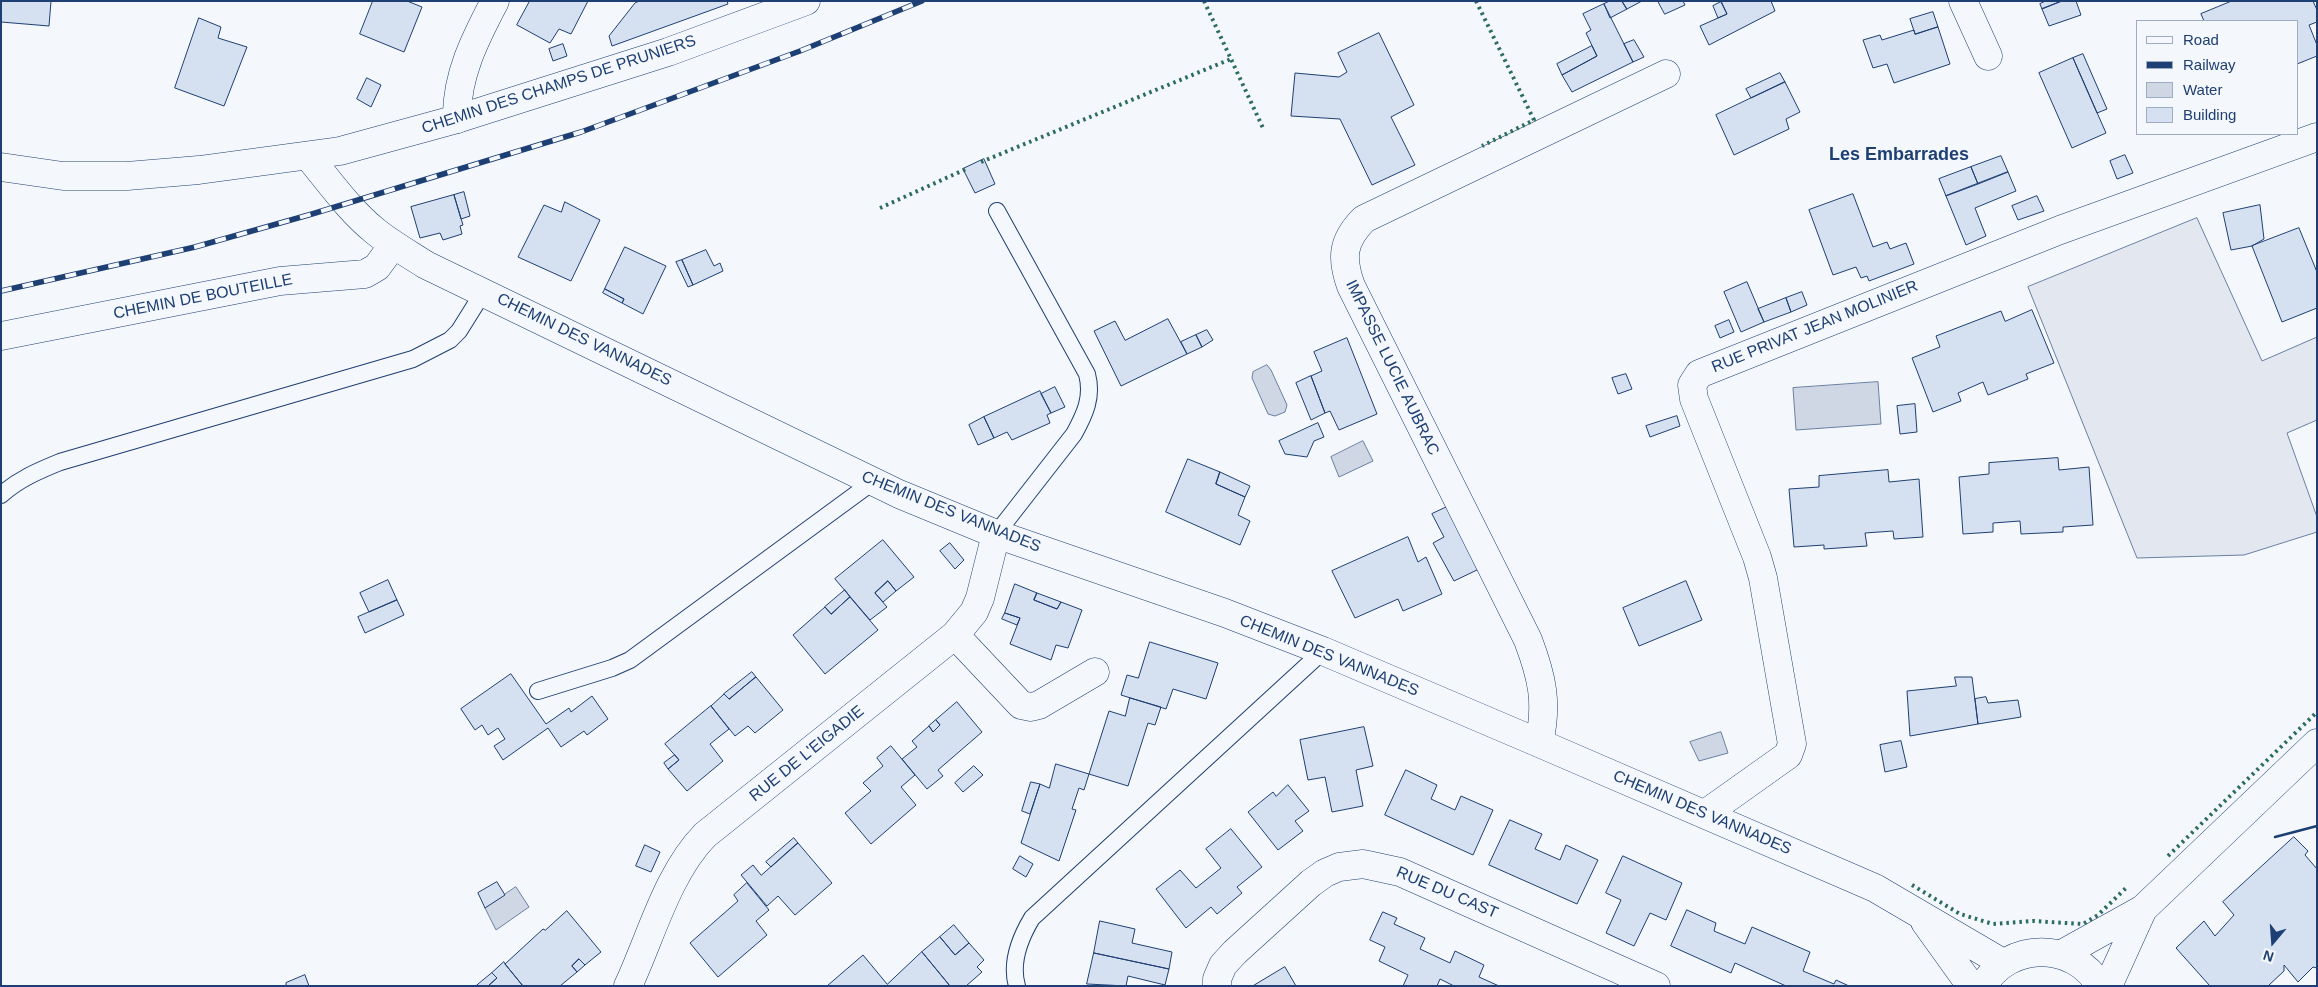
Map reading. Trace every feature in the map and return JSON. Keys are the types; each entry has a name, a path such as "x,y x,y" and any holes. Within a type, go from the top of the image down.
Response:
{"street":[{"path":"458,120 457,101 460,79 476,36 495,1"},
{"name":"CHEMIN DES CHAMPS DE PRUNIERS","path":"308,156 340,151 458,120 668,52 806,1"},
{"path":"1964,1 1988,56"},
{"name":"IMPASSE LUCIE AUBRAC","path":"1539,743 1544,721 1544,701 1537,665 1528,640 1351,286 1344,267 1344,258 1351,236 1364,220 1666,74"},
{"name":"RUE PRIVAT JEAN MOLINIER","path":"1706,814 1788,755 1792,744 1763,578 1757,557 1694,399 1692,385 1699,374 2060,230 2317,137"},
{"path":"1,167 63,176 127,176 199,170 308,156"},
{"name":"CHEMIN DES VANNADES","path":"308,156 348,204 373,230 393,245 426,264 874,481 996,534 1225,613 1323,651 1706,814 1875,888 2003,963"},
{"name":"CHEMIN DE BOUTEILLE","path":"1,336 280,281 364,274 377,267 393,245"},
{"name":"RUE DE L'EIGADIE","path":"628,986 678,871 690,851 705,835 956,635 974,612 980,598 996,534"},
{"path":"956,635 1021,705 1039,706 1095,672"},
{"path":"2062,954 2143,909 2317,743"},
{"name":"RUE DU CAST","path":"1217,986 1217,979 1223,966 1235,952 1311,883 1339,867 1363,864 1400,872 1656,986"},
{"path":"2108,986 2143,909"},
{"name":"CHEMIN DES VANNADES","path":"1920,915 1971,986"},
{"path":"1983,986 2003,963 2022,954 2042,951 2062,954 2080,963 2095,976 2100,986"}],"lane":[{"path":"996,534 1074,434 1086,410 1091,387 1087,374 997,211"},
{"path":"1,495 16,482 60,462 413,359 440,347 450,340 459,331 484,291"},
{"path":"538,691 612,668 630,660 874,481"},
{"path":"1017,986 1014,965 1024,932 1032,918 1323,651"}],"shaded area":[{"path":"2197,218 2262,361 2317,337 2317,420 2287,433 2317,517 2317,532 2244,555 2137,558 2028,287"}],"water":[{"path":"1267,365 1287,405 1285,412 1275,416 1268,414 1252,378 1253,372"},
{"path":"1878,382 1881,424 1796,430 1793,388"},
{"path":"1363,441 1373,461 1339,477 1331,457"},
{"path":"1721,732 1728,753 1699,761 1690,742"},
{"path":"516,887 529,907 496,930 485,908"}],"building":[{"path":"1,1 51,1 49,26 1,22"},
{"path":"373,1 407,1 422,7 404,52 360,34"},
{"path":"530,1 588,1 571,34 559,29 550,43 517,25"},
{"path":"640,1 727,1 728,4 612,46 609,36 635,3"},
{"path":"1610,1 1622,1 1627,9 1610,18 1604,4"},
{"path":"1622,1 1642,1 1627,9"},
{"path":"1658,1 1683,1 1685,5 1665,14"},
{"path":"1721,1 1771,1 1775,11 1709,45 1700,26 1727,14"},
{"path":"2046,1 2062,1 2042,9 2040,4"},
{"path":"2062,1 2076,1 2081,15 2049,26 2042,9"},
{"path":"2232,1 2313,1 2317,10 2317,22 2309,25 2317,45 2317,56 2298,64 2298,20 2204,20 2201,14"},
{"path":"1721,2 1727,14 1718,18 1713,6"},
{"path":"1604,4 1633,62 1572,92 1562,75 1597,56 1586,33 1591,30 1583,14"},
{"path":"1933,12 1938,27 1915,34 1910,19"},
{"path":"199,18 221,27 218,38 247,47 224,106 175,88"},
{"path":"1938,27 1950,64 1894,83 1887,64 1873,68 1863,40 1880,35 1882,40 1914,30 1915,34"},
{"path":"1379,33 1414,105 1391,117 1415,165 1372,185 1340,119 1291,116 1295,73 1339,77 1347,72 1338,53"},
{"path":"1634,40 1644,57 1633,62 1624,44"},
{"path":"563,44 567,56 553,61 549,49"},
{"path":"1592,46 1597,56 1562,75 1557,64"},
{"path":"2083,54 2107,109 2097,113 2073,58"},
{"path":"2073,58 2106,133 2072,148 2039,73"},
{"path":"1780,73 1785,82 1751,98 1746,89"},
{"path":"367,78 381,85 371,107 357,99"},
{"path":"1785,82 1800,112 1786,119 1789,129 1734,155 1716,115"},
{"path":"2125,155 2133,173 2117,179 2110,161"},
{"path":"2001,156 2008,172 1978,184 1971,167"},
{"path":"984,159 995,184 975,193 963,169"},
{"path":"1971,167 1978,184 1946,196 1939,179"},
{"path":"2008,172 2016,191 1975,208 1986,236 1966,245 1946,196"},
{"path":"464,192 470,216 461,219 454,195"},
{"path":"1853,194 1873,247 1887,242 1890,249 1906,243 1914,264 1869,281 1867,276 1861,278 1856,267 1833,275 1809,210"},
{"path":"454,195 463,225 460,226 462,234 443,240 440,233 420,238 411,207"},
{"path":"2037,196 2044,211 2018,220 2012,206"},
{"path":"565,202 600,220 571,281 518,257 544,205 561,212"},
{"path":"2260,205 2264,239 2252,246 2231,250 2223,213"},
{"path":"2299,228 2317,272 2317,308 2282,322 2252,246"},
{"path":"625,247 666,266 643,314 622,303 624,299 605,289"},
{"path":"706,250 714,266 720,263 723,271 693,285 682,260"},
{"path":"682,260 693,285 688,287 676,262"},
{"path":"1747,282 1764,322 1741,332 1724,292"},
{"path":"605,289 624,299 622,303 603,293"},
{"path":"1802,292 1807,305 1791,312 1786,298"},
{"path":"1786,298 1791,312 1764,322 1758,309"},
{"path":"2032,310 2054,363 2026,374 2028,379 1988,395 1983,382 1958,393 1961,401 1933,412 1912,358 1940,347 1936,336 2001,311 2005,321"},
{"path":"1168,319 1187,354 1121,386 1094,331 1115,321 1125,340"},
{"path":"1729,320 1734,332 1720,338 1715,326"},
{"path":"1207,330 1213,340 1202,347 1196,335"},
{"path":"1196,335 1202,347 1187,354 1181,342"},
{"path":"1347,338 1377,414 1339,430 1330,411 1325,413 1311,376 1322,371 1314,352"},
{"path":"1626,374 1632,389 1618,394 1612,378"},
{"path":"1311,376 1325,413 1311,420 1296,383"},
{"path":"1055,387 1065,407 1051,413 1041,394"},
{"path":"1040,391 1051,413 1047,415 1050,423 1012,440 1007,432 994,438 984,417"},
{"path":"1915,404 1917,432 1900,434 1897,406"},
{"path":"1677,416 1680,426 1650,437 1646,426"},
{"path":"984,417 994,438 978,445 969,425"},
{"path":"1318,423 1324,437 1314,441 1307,457 1285,454 1279,441"},
{"path":"2058,458 2059,470 2089,467 2093,525 2063,527 2063,532 2021,534 2020,521 1993,523 1993,532 1963,534 1959,477 1989,474 1989,463"},
{"path":"1188,459 1220,472 1216,484 1245,497 1238,515 1250,521 1240,545 1166,512"},
{"path":"1888,470 1889,482 1919,479 1923,537 1894,539 1893,531 1865,533 1867,546 1824,549 1824,545 1794,547 1789,489 1819,487 1819,476"},
{"path":"1220,472 1250,486 1245,497 1216,484"},
{"path":"1449,506 1479,569 1454,581 1433,543 1444,537 1432,514"},
{"path":"1408,537 1418,562 1426,557 1442,594 1403,611 1398,599 1355,618 1332,571"},
{"path":"883,540 914,577 896,591 888,581 875,593 887,607 870,620 835,579"},
{"path":"950,543 964,560 955,569 940,551"},
{"path":"388,580 397,600 369,612 360,593"},
{"path":"888,581 896,591 883,602 875,593"},
{"path":"1686,581 1702,620 1639,646 1623,608"},
{"path":"1015,584 1037,593 1034,600 1057,609 1061,602 1082,610 1068,648 1056,645 1051,660 1010,644 1020,618 1005,613"},
{"path":"845,590 850,597 831,614 825,607"},
{"path":"1037,593 1061,602 1057,609 1034,600"},
{"path":"850,597 878,630 825,674 793,635 825,607 831,614"},
{"path":"397,600 404,615 365,633 358,617"},
{"path":"1005,613 1020,618 1017,625 1002,619"},
{"path":"1150,642 1218,663 1206,699 1173,689 1166,709 1121,695 1127,675 1138,678"},
{"path":"752,672 756,677 729,699 724,694"},
{"path":"511,674 546,724 569,708 571,712 592,696 608,719 587,735 584,731 561,747 548,728 503,760 494,746 505,739 498,728 488,735 482,725 475,730 461,709"},
{"path":"756,677 783,710 755,733 748,726 735,736 711,706 724,694 729,699"},
{"path":"1955,677 1972,677 1978,724 1910,736 1907,691 1956,686"},
{"path":"1986,697 1988,703 2018,700 2021,717 1978,724 1975,699"},
{"path":"1130,698 1161,707 1155,725 1148,723 1128,786 1089,774 1109,711 1125,716"},
{"path":"957,702 982,732 938,770 943,776 927,789 902,759 917,747 912,741 929,726 933,732 940,725 936,720"},
{"path":"711,706 729,729 710,744 723,761 687,791 668,769 679,760 665,744"},
{"path":"936,720 940,725 933,732 929,726"},
{"path":"1364,727 1373,766 1356,770 1363,806 1332,812 1325,777 1308,780 1300,740"},
{"path":"1901,741 1907,767 1885,772 1880,745"},
{"path":"891,746 915,775 901,787 916,805 871,844 845,813 871,791 863,783 883,766 877,758"},
{"path":"675,755 679,760 668,769 664,763"},
{"path":"1056,764 1089,774 1084,790 1079,788 1072,809 1076,810 1059,861 1021,843 1040,784 1049,788"},
{"path":"974,766 983,775 963,792 955,783"},
{"path":"1406,770 1437,785 1431,799 1455,810 1461,796 1493,810 1473,855 1385,815"},
{"path":"1031,782 1040,784 1030,814 1022,811"},
{"path":"1288,785 1309,811 1295,821 1303,831 1278,850 1248,812 1273,792 1276,796"},
{"path":"1510,820 1542,834 1535,849 1560,860 1566,845 1598,860 1577,904 1489,865"},
{"path":"1231,829 1262,867 1237,887 1242,893 1217,914 1211,907 1186,928 1156,889 1180,870 1196,888 1221,868 1206,849"},
{"path":"2294,837 2308,851 2305,855 2317,869 2317,968 2313,967 2298,982 2284,965 2284,971 2268,986 2210,986 2176,948 2204,921 2215,936 2234,915 2223,902"},
{"path":"794,838 798,843 771,867 766,862"},
{"path":"798,843 832,883 795,915 778,896 767,906 741,875 753,865 761,875"},
{"path":"645,845 660,852 651,872 636,866"},
{"path":"1020,856 1033,864 1026,877 1013,869"},
{"path":"1623,856 1682,883 1666,920 1650,913 1634,946 1606,933 1621,900 1606,893"},
{"path":"497,882 505,895 485,908 478,893"},
{"path":"747,883 769,910 756,921 767,935 718,977 690,943 738,901 734,895"},
{"path":"1687,910 1716,923 1714,931 1745,944 1752,927 1810,952 1803,971 1834,984 1836,980 1849,986 1786,986 1735,963 1731,973 1671,946"},
{"path":"567,911 601,952 585,965 579,959 572,966 577,972 560,986 523,986 505,964 543,929 545,930"},
{"path":"1383,912 1397,918 1394,924 1425,938 1420,949 1450,963 1455,951 1484,965 1479,977 1499,986 1454,986 1440,979 1437,986 1403,986 1408,975 1379,961 1385,947 1370,940"},
{"path":"1100,921 1135,929 1132,943 1172,952 1169,969 1094,953"},
{"path":"954,925 969,943 955,955 940,937"},
{"path":"940,937 955,955 969,943 984,960 977,967 982,972 966,986 950,986 922,952"},
{"path":"922,952 950,986 827,986 863,955 887,984"},
{"path":"1094,953 1169,969 1165,985 1128,976 1126,986 1087,984"},
{"path":"579,959 585,965 577,972 572,966"},
{"path":"504,962 523,986 488,986 497,978 492,973"},
{"path":"1285,967 1296,986 1253,986"},
{"path":"492,973 497,978 488,986 476,986"},
{"path":"305,975 309,986 286,986 286,983"}],"railway":[{"path":"1,291 195,247 312,214 581,132 800,51 922,1"}],"hedge":[{"path":"1204,1 1263,128"},
{"path":"1476,1 1534,120 1482,146"},
{"path":"981,162 1231,59"},
{"path":"880,208 966,169"},
{"path":"2168,856 2317,712"},
{"path":"1912,885 1960,914 1993,924 2033,921 2083,924 2098,915 2127,887"}],"wall":[{"path":"2275,837 2317,826"}],"district":[{"name":"Les Embarrades","path":"1899,155"}]}
